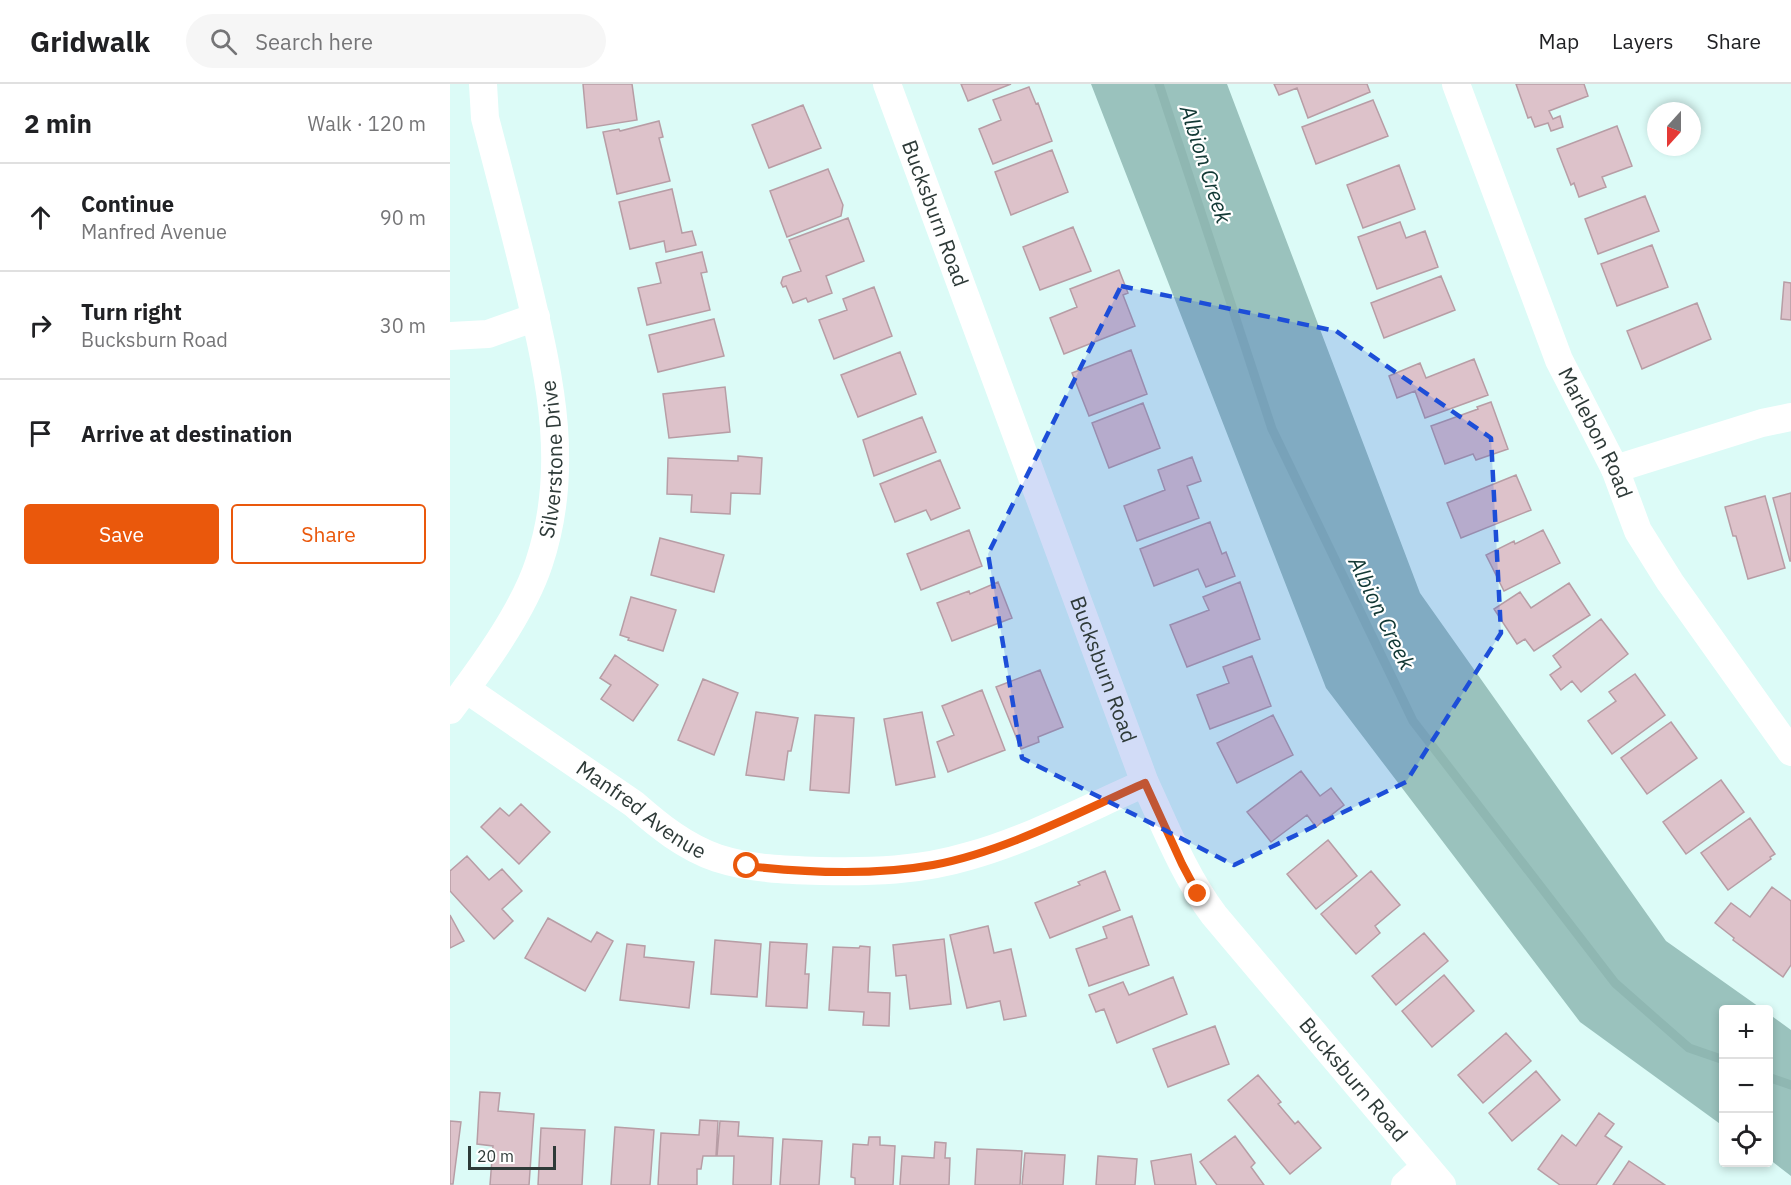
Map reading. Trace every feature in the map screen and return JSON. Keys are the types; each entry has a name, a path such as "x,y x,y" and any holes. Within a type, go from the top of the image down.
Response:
{"street":[{"name":"Silverstone Drive","path":"458,699 507,627 528,588 539,563 556,485 556,427 547,367 537,318 485,118 483,84"},
{"name":"Bucksburn Road","path":"887,84 1145,783 1182,864 1198,894 1424,1179"},
{"name":"Marlebon Road","path":"1456,84 1559,360 1616,469 1638,531 1670,582 1791,752"},
{"path":"450,336 488,334 537,318"},
{"path":"1616,469 1762,423 1791,417"},
{"name":"Manfred Avenue","path":"458,699 634,804 657,824 686,844 716,857 747,866 788,870 878,872 934,865 970,856 1019,838 1145,783"}],"highlighted area":[{"path":"1121,286 1336,331 1491,438 1501,633 1406,782 1234,865 1022,758 988,554"}],"shaded area":[{"path":"1091,84 1227,84 1420,593 1666,941 1756,1005 1719,1005 1719,1123 1580,1022 1326,688"},
{"path":"1773,1017 1791,1030 1791,1176 1773,1162"}],"building":[{"path":"583,84 632,84 637,120 587,128"},
{"path":"961,84 1011,84 968,101"},
{"path":"1274,84 1367,84 1370,92 1308,118 1297,88 1279,95"},
{"path":"1516,84 1584,84 1588,96 1549,111 1553,119 1560,116 1563,127 1551,131 1548,123 1535,127 1531,117 1528,118"},
{"path":"1029,87 1036,104 1038,103 1052,141 993,164 979,129 1001,120 993,100"},
{"path":"1373,100 1388,136 1316,164 1302,127"},
{"path":"803,105 821,148 769,168 752,125"},
{"path":"659,121 663,137 659,138 670,181 617,194 603,132 619,129 620,131"},
{"path":"1617,126 1632,166 1602,177 1606,187 1579,197 1574,183 1571,185 1557,149"},
{"path":"1052,150 1068,192 1011,215 995,172"},
{"path":"1399,165 1415,209 1363,228 1347,185"},
{"path":"828,169 843,205 841,216 787,237 770,191"},
{"path":"672,189 682,233 692,231 696,245 666,252 664,241 630,249 619,202"},
{"path":"1645,196 1659,231 1598,254 1585,219"},
{"path":"848,218 864,261 826,276 832,293 808,302 806,298 793,303 786,286 783,287 781,283 783,277 801,271 789,240"},
{"path":"1400,222 1406,238 1425,231 1438,267 1377,289 1358,237"},
{"path":"1073,227 1091,271 1040,290 1023,247"},
{"path":"1652,245 1668,287 1617,306 1601,264"},
{"path":"702,252 707,272 701,273 710,310 647,325 638,288 661,283 656,263"},
{"path":"1119,270 1128,293 1123,295 1135,326 1064,354 1050,318 1077,307 1070,289"},
{"path":"1441,276 1455,310 1384,338 1371,303"},
{"path":"1784,282 1791,283 1791,320 1781,319"},
{"path":"874,287 892,336 834,359 819,320 847,310 843,299"},
{"path":"1697,303 1711,339 1642,369 1627,331"},
{"path":"714,319 724,356 658,372 649,335"},
{"path":"1131,350 1147,394 1089,416 1072,373"},
{"path":"900,352 916,394 858,417 841,375"},
{"path":"1474,359 1488,395 1425,418 1415,391 1397,398 1389,376 1420,363 1426,378"},
{"path":"725,387 730,432 669,438 663,394"},
{"path":"1491,402 1508,449 1476,460 1473,454 1445,464 1431,426"},
{"path":"1143,403 1160,448 1109,468 1092,423"},
{"path":"922,417 936,452 874,476 863,440"},
{"path":"738,456 762,458 760,494 731,493 730,514 691,512 692,495 667,494 668,458 738,461"},
{"path":"1192,457 1201,481 1187,486 1199,518 1137,541 1124,506 1165,490 1158,470"},
{"path":"940,460 960,508 931,520 926,510 895,522 880,484"},
{"path":"1516,475 1531,510 1461,538 1447,503"},
{"path":"1791,493 1791,561 1790,561 1773,498"},
{"path":"1765,496 1785,568 1748,579 1725,507"},
{"path":"1210,522 1222,554 1226,552 1235,576 1206,587 1198,569 1154,586 1140,549"},
{"path":"969,530 982,566 921,590 907,554"},
{"path":"1543,530 1560,563 1504,591 1486,555"},
{"path":"660,538 724,555 714,592 651,575"},
{"path":"998,582 1012,618 952,641 937,603 969,591 970,594"},
{"path":"1240,582 1260,639 1187,667 1170,625 1209,610 1203,597"},
{"path":"1569,583 1590,615 1534,651 1525,639 1517,644 1494,609 1520,592 1531,608"},
{"path":"631,597 676,610 663,651 628,640 629,638 620,635"},
{"path":"1601,619 1628,654 1581,692 1572,681 1561,690 1550,675 1561,667 1553,656"},
{"path":"615,655 658,685 633,721 601,699 611,685 600,678"},
{"path":"1252,656 1271,706 1210,729 1197,695 1229,683 1223,667"},
{"path":"1040,670 1063,727 1038,737 1039,742 1021,749 996,687"},
{"path":"1635,674 1665,715 1612,754 1588,721 1616,701 1609,692"},
{"path":"703,679 738,693 714,755 678,740"},
{"path":"982,690 1005,750 948,772 937,742 954,735 942,706"},
{"path":"756,712 798,718 791,751 788,751 784,780 746,775"},
{"path":"922,712 935,777 896,785 884,719"},
{"path":"815,715 854,718 849,793 810,790"},
{"path":"1273,715 1293,755 1237,783 1217,743"},
{"path":"1671,722 1697,758 1647,794 1621,758"},
{"path":"1301,771 1320,796 1331,788 1344,805 1316,827 1307,815 1271,842 1247,812"},
{"path":"1721,780 1744,812 1686,854 1663,822"},
{"path":"521,804 550,832 519,864 481,827 500,808 509,816"},
{"path":"1750,818 1775,854 1728,890 1701,853"},
{"path":"1328,840 1357,876 1316,909 1287,874"},
{"path":"467,856 489,880 502,869 522,891 502,909 513,921 494,939 450,891 450,871"},
{"path":"1105,871 1120,910 1050,938 1035,903 1080,885 1078,882"},
{"path":"1371,871 1400,905 1375,926 1380,933 1356,954 1321,914"},
{"path":"1772,887 1791,901 1791,965 1783,977 1733,940 1734,938 1715,923 1731,903 1750,917"},
{"path":"450,915 464,941 450,948"},
{"path":"1132,916 1149,965 1089,986 1076,949 1107,938 1103,927"},
{"path":"548,918 591,942 597,932 613,941 585,991 525,958"},
{"path":"988,926 994,953 1011,949 1026,1016 1004,1020 1000,1001 967,1008 950,935"},
{"path":"1424,933 1448,961 1396,1005 1372,976"},
{"path":"944,939 951,1004 910,1009 906,975 896,976 893,945"},
{"path":"715,940 761,944 757,997 711,994"},
{"path":"770,942 807,944 805,974 809,974 807,1008 766,1006"},
{"path":"627,944 645,946 644,957 694,962 689,1008 620,1000"},
{"path":"860,946 870,947 868,992 890,993 889,1026 863,1025 864,1012 829,1010 833,947 859,948"},
{"path":"1444,975 1474,1011 1432,1047 1402,1011"},
{"path":"1173,977 1187,1014 1117,1043 1104,1009 1096,1012 1089,995 1123,982 1129,995"},
{"path":"1215,1026 1229,1064 1168,1087 1153,1049"},
{"path":"1506,1033 1531,1061 1483,1103 1458,1075"},
{"path":"1536,1071 1560,1100 1512,1141 1489,1113"},
{"path":"1258,1075 1281,1102 1278,1104 1295,1124 1298,1121 1321,1148 1290,1174 1228,1100"},
{"path":"480,1092 500,1093 498,1111 534,1114 529,1185 490,1185 493,1146 477,1144"},
{"path":"1599,1113 1614,1124 1605,1136 1622,1147 1596,1185 1560,1185 1538,1169 1562,1135 1576,1146"},
{"path":"700,1120 718,1121 716,1156 703,1156 701,1169 697,1169 697,1185 658,1185 661,1133 699,1135"},
{"path":"450,1121 461,1122 453,1184 450,1184"},
{"path":"720,1121 739,1122 738,1136 773,1138 771,1185 733,1185 734,1156 717,1156"},
{"path":"615,1127 654,1130 650,1185 611,1185"},
{"path":"541,1128 585,1130 582,1185 538,1185"},
{"path":"1235,1136 1255,1163 1251,1167 1264,1185 1217,1185 1200,1162"},
{"path":"869,1137 880,1137 880,1145 895,1146 893,1185 855,1185 855,1178 851,1177 853,1144 868,1145"},
{"path":"783,1139 822,1141 819,1185 780,1185"},
{"path":"935,1142 946,1143 945,1158 950,1158 949,1185 900,1185 902,1156 934,1158"},
{"path":"977,1149 1022,1151 1020,1185 975,1185"},
{"path":"1025,1153 1065,1155 1063,1185 1022,1185"},
{"path":"1191,1154 1196,1185 1155,1185 1151,1161"},
{"path":"1098,1156 1137,1159 1135,1185 1096,1185"},
{"path":"1629,1161 1665,1185 1613,1185"}],"waterway":[{"name":"Albion Creek","path":"1159,84 1272,429 1413,721 1615,983 1689,1048 1721,1059"},
{"name":"Albion Creek","path":"1773,1079 1791,1085"}],"route":[{"path":"747,866 788,870 878,872 934,865 970,856 1019,838 1145,783 1198,894"}]}
